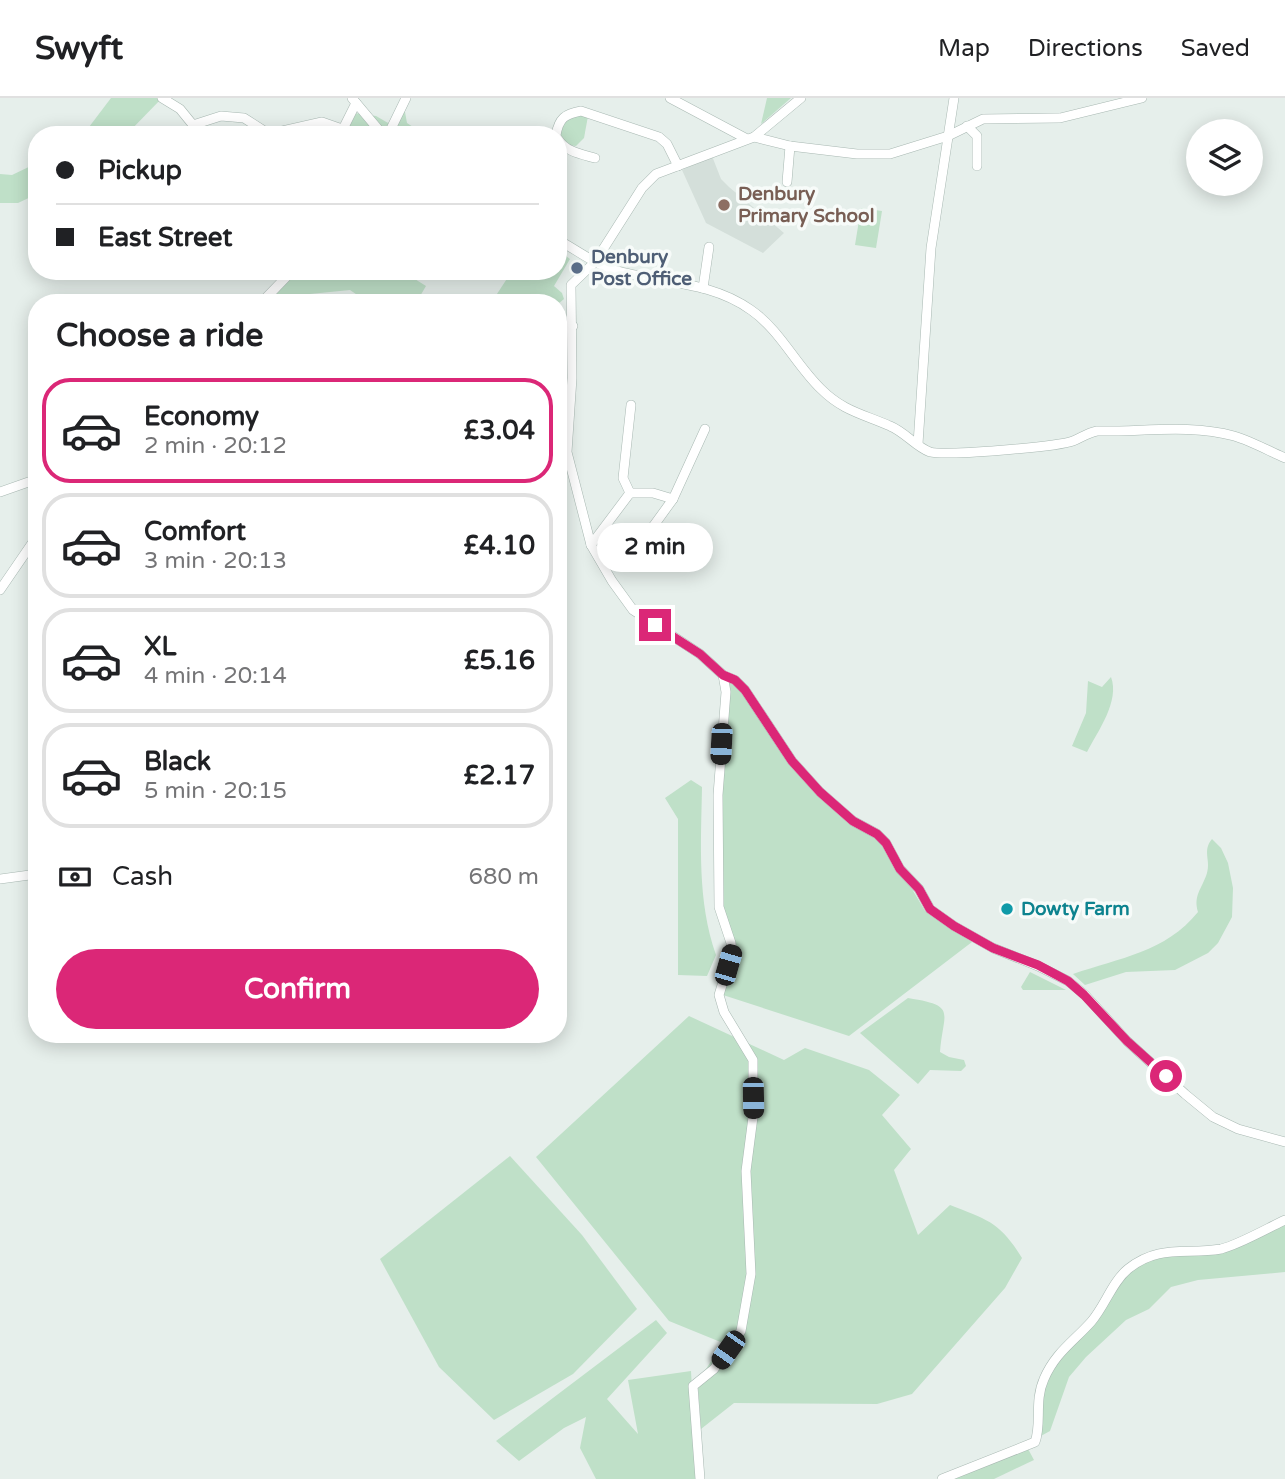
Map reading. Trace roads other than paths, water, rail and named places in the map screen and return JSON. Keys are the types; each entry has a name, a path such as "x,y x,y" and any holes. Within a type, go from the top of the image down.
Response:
{"street":[{"path":"162,98 180,109 193,125 222,116 244,118 256,126"},
{"path":"392,126 405,98"},
{"path":"670,98 751,138 857,154 890,153 948,136 983,119 1060,118 1142,98"},
{"path":"801,98 751,138 656,174 642,188 572,285 573,326 567,452 591,545 633,610 700,654 745,690 792,761 820,792 853,821 877,834 886,843 900,869 919,889 930,909 993,948 1038,965 1068,981 1127,1041 1213,1117 1238,1129 1285,1142"},
{"path":"918,444 931,248 954,98"},
{"path":"343,126 354,100 376,126"},
{"path":"558,126 558,122 567,113 581,111 659,137 667,144 678,166"},
{"path":"304,126 322,122 330,126"},
{"path":"967,126 978,136 977,166"},
{"path":"583,154 586,142"},
{"path":"788,182 790,146"},
{"path":"567,147 595,158"},
{"path":"567,245 614,270 703,288 752,310 766,323 805,373 831,399 853,413 892,426 927,451 942,453 1061,443 1097,431 1179,430 1214,432 1237,437 1285,458"},
{"path":"703,288 709,247"},
{"path":"270,294 283,280"},
{"path":"567,327 573,326"},
{"path":"630,493 623,478 631,405"},
{"path":"614,562 652,528 673,499 705,429"},
{"path":"0,492 28,482"},
{"path":"591,545 630,493"},
{"path":"630,493 653,493 673,499"},
{"path":"0,590 28,549"},
{"path":"700,1479 693,1386 714,1369 741,1331 751,1274 746,1171 753,1116 753,1060 724,1012 719,995 732,952 719,907 718,795 726,692 723,675"},
{"path":"0,879 28,875"},
{"path":"942,1479 1035,1442 1040,1393 1052,1361 1092,1321 1126,1271 1148,1255 1222,1248 1285,1220"}],"place":[{"name":"Denbury Primary School","path":"724,205"},
{"name":"Denbury Post Office","path":"577,268"},
{"name":"Dowty Farm","path":"1007,909"}]}
